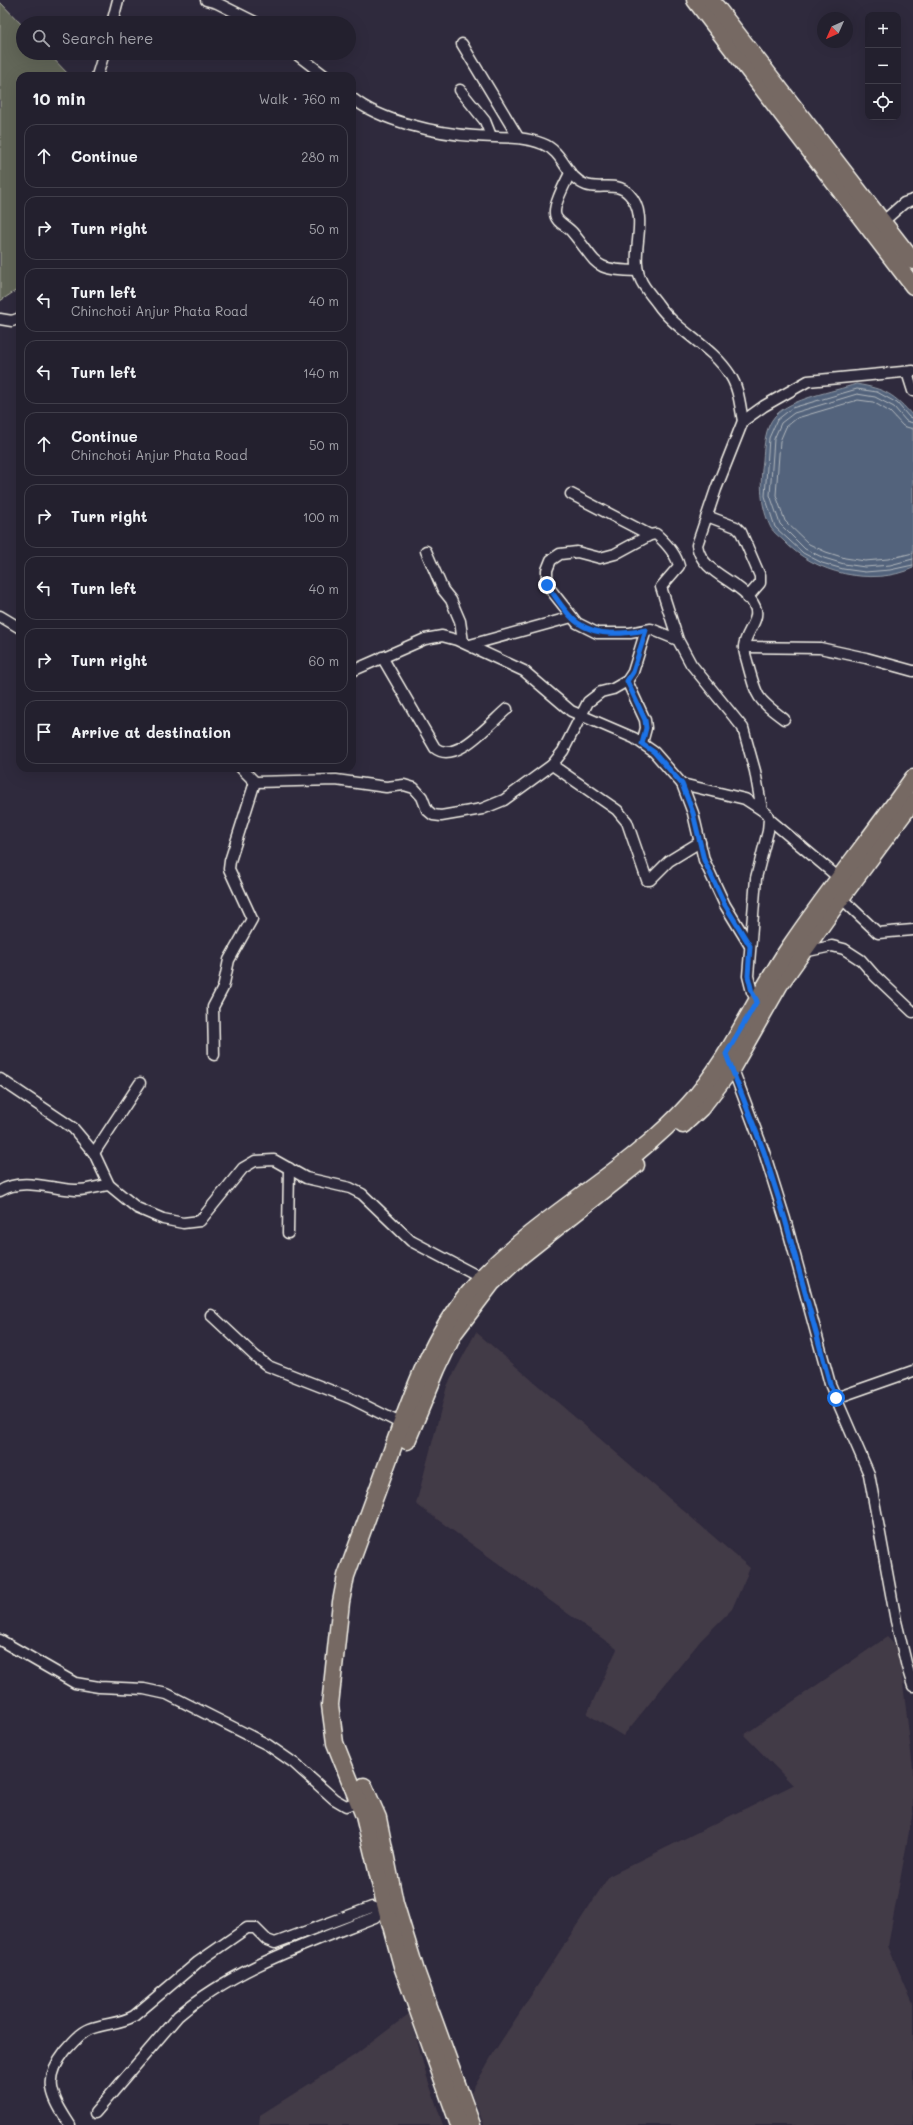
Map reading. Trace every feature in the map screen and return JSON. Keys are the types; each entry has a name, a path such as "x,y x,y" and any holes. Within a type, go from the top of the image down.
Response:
{"main road":[{"path":"696,0 878,226 913,261"},
{"path":"717,2 813,133 878,226 913,286"},
{"path":"761,1007 803,952 837,889 913,778"},
{"path":"458,2125 402,1966 387,1907 378,1818 364,1799 345,1739 342,1719 342,1691 350,1615 358,1574 406,1426 454,1334 486,1281 521,1256 670,1137 701,1108 761,1007 789,948 837,889 913,801"},
{"path":"387,1907 416,1971 472,2125"}],"street":[{"path":"114,16 118,0"},
{"path":"206,0 217,3 243,16"},
{"path":"462,44 518,137"},
{"path":"98,72 102,60"},
{"path":"304,60 320,72"},
{"path":"460,90 485,121 491,136"},
{"path":"356,102 372,110 428,130 518,137 544,144 558,154 570,173 578,181 587,185 614,186 625,190 638,206 640,220 636,261 640,279 663,313 711,354 730,375 737,390 743,421 697,545 698,552 705,562 722,578 741,590 755,607 756,617 744,647 756,694 764,704 784,719"},
{"path":"570,173 555,210 557,219 572,232 592,260 601,266 616,270 638,271"},
{"path":"878,226 904,203 913,200"},
{"path":"0,319 12,321 16,320"},
{"path":"743,421 764,406 808,381 910,372 913,391"},
{"path":"571,494 650,534 656,534 677,559 679,566 662,587 662,592 678,640 691,664 743,728 752,758 762,810"},
{"path":"707,516 736,527 741,532 760,576 760,583 748,598"},
{"path":"650,534 615,554 600,558 577,552 560,554 551,560 546,570 547,585 577,623 597,633 630,633 651,629 678,640"},
{"path":"426,551 443,590 451,600 467,644"},
{"path":"0,616 16,626"},
{"path":"467,644 572,617"},
{"path":"245,772 255,782 336,780 386,787 404,785 414,788 422,797 428,810 433,815 441,816 482,809 504,800 552,765 563,751 588,702 596,696 627,681 636,665 646,630"},
{"path":"356,669 425,639 442,636 467,644 524,672 571,711 634,738 654,752 682,784 693,813 704,860 725,905 750,946"},
{"path":"744,647 820,648 866,658 913,671"},
{"path":"382,657 435,748 439,751 446,752 473,741 507,710"},
{"path":"627,681 645,720 646,728 642,744"},
{"path":"552,765 617,810 627,822 647,880 650,880 669,861 700,842"},
{"path":"214,1055 213,1007 223,988 229,960 252,919 229,870 230,861 255,782"},
{"path":"682,784 745,799 762,810 878,933 913,930"},
{"path":"761,1007 752,992 748,976 756,878 768,831 769,819"},
{"path":"803,952 832,946 844,949 861,960 875,976 913,1012"},
{"path":"729,1061 766,1157 785,1219 830,1384 869,1474 896,1621 913,1686"},
{"path":"0,1079 73,1128 94,1153 109,1184 137,1208 163,1219 184,1223 200,1221 243,1168 255,1161 274,1160 306,1178 350,1188 362,1194 411,1241 486,1281"},
{"path":"94,1153 140,1083"},
{"path":"288,1233 289,1168"},
{"path":"0,1191 13,1184 28,1184 76,1190 109,1184"},
{"path":"211,1315 254,1356 268,1366 350,1398 406,1426"},
{"path":"836,1398 913,1371"},
{"path":"0,1640 75,1683 99,1688 144,1690 167,1694 268,1745 294,1763 334,1799 346,1806 364,1799"},
{"path":"70,2125 53,2093 51,2082 52,2070 73,2041 89,2030 124,2021 134,2016 198,1962 247,1928 255,1928 267,1940 275,1943 372,1907 387,1907"},
{"path":"95,2113 178,2016 192,2004 268,1959 375,1918 387,1907"}],"shaded area":[{"path":"476,1332 750,1568 732,1609 701,1640 623,1736 587,1714 617,1649 416,1504 447,1386"},
{"path":"887,1637 899,1649 913,1769 913,1810 888,1946 913,2004 913,2125 484,2125 471,2093 494,2052 609,1876 793,1785 744,1735"},
{"path":"410,2013 425,2071 443,2125 259,2125 260,2115 355,2055"}],"green space":[{"path":"0,2 16,19 16,60 55,60 66,72 16,72 16,291 0,301"}],"water":[{"path":"856,384 874,388 888,394 900,402 913,416 913,568 897,574 862,576 844,574 827,569 811,561 796,552 772,530 767,520 763,503 761,477 765,443 767,431 775,416 782,410 802,400"}],"route":[{"path":"547,585 577,623 597,633 630,633 646,630 633,672 627,681 645,720 646,728 642,744 654,752 682,784 693,813 704,860 725,905 750,946 748,976 752,992 757,1001 726,1054 764,1152 785,1219 830,1384 836,1398"}]}
